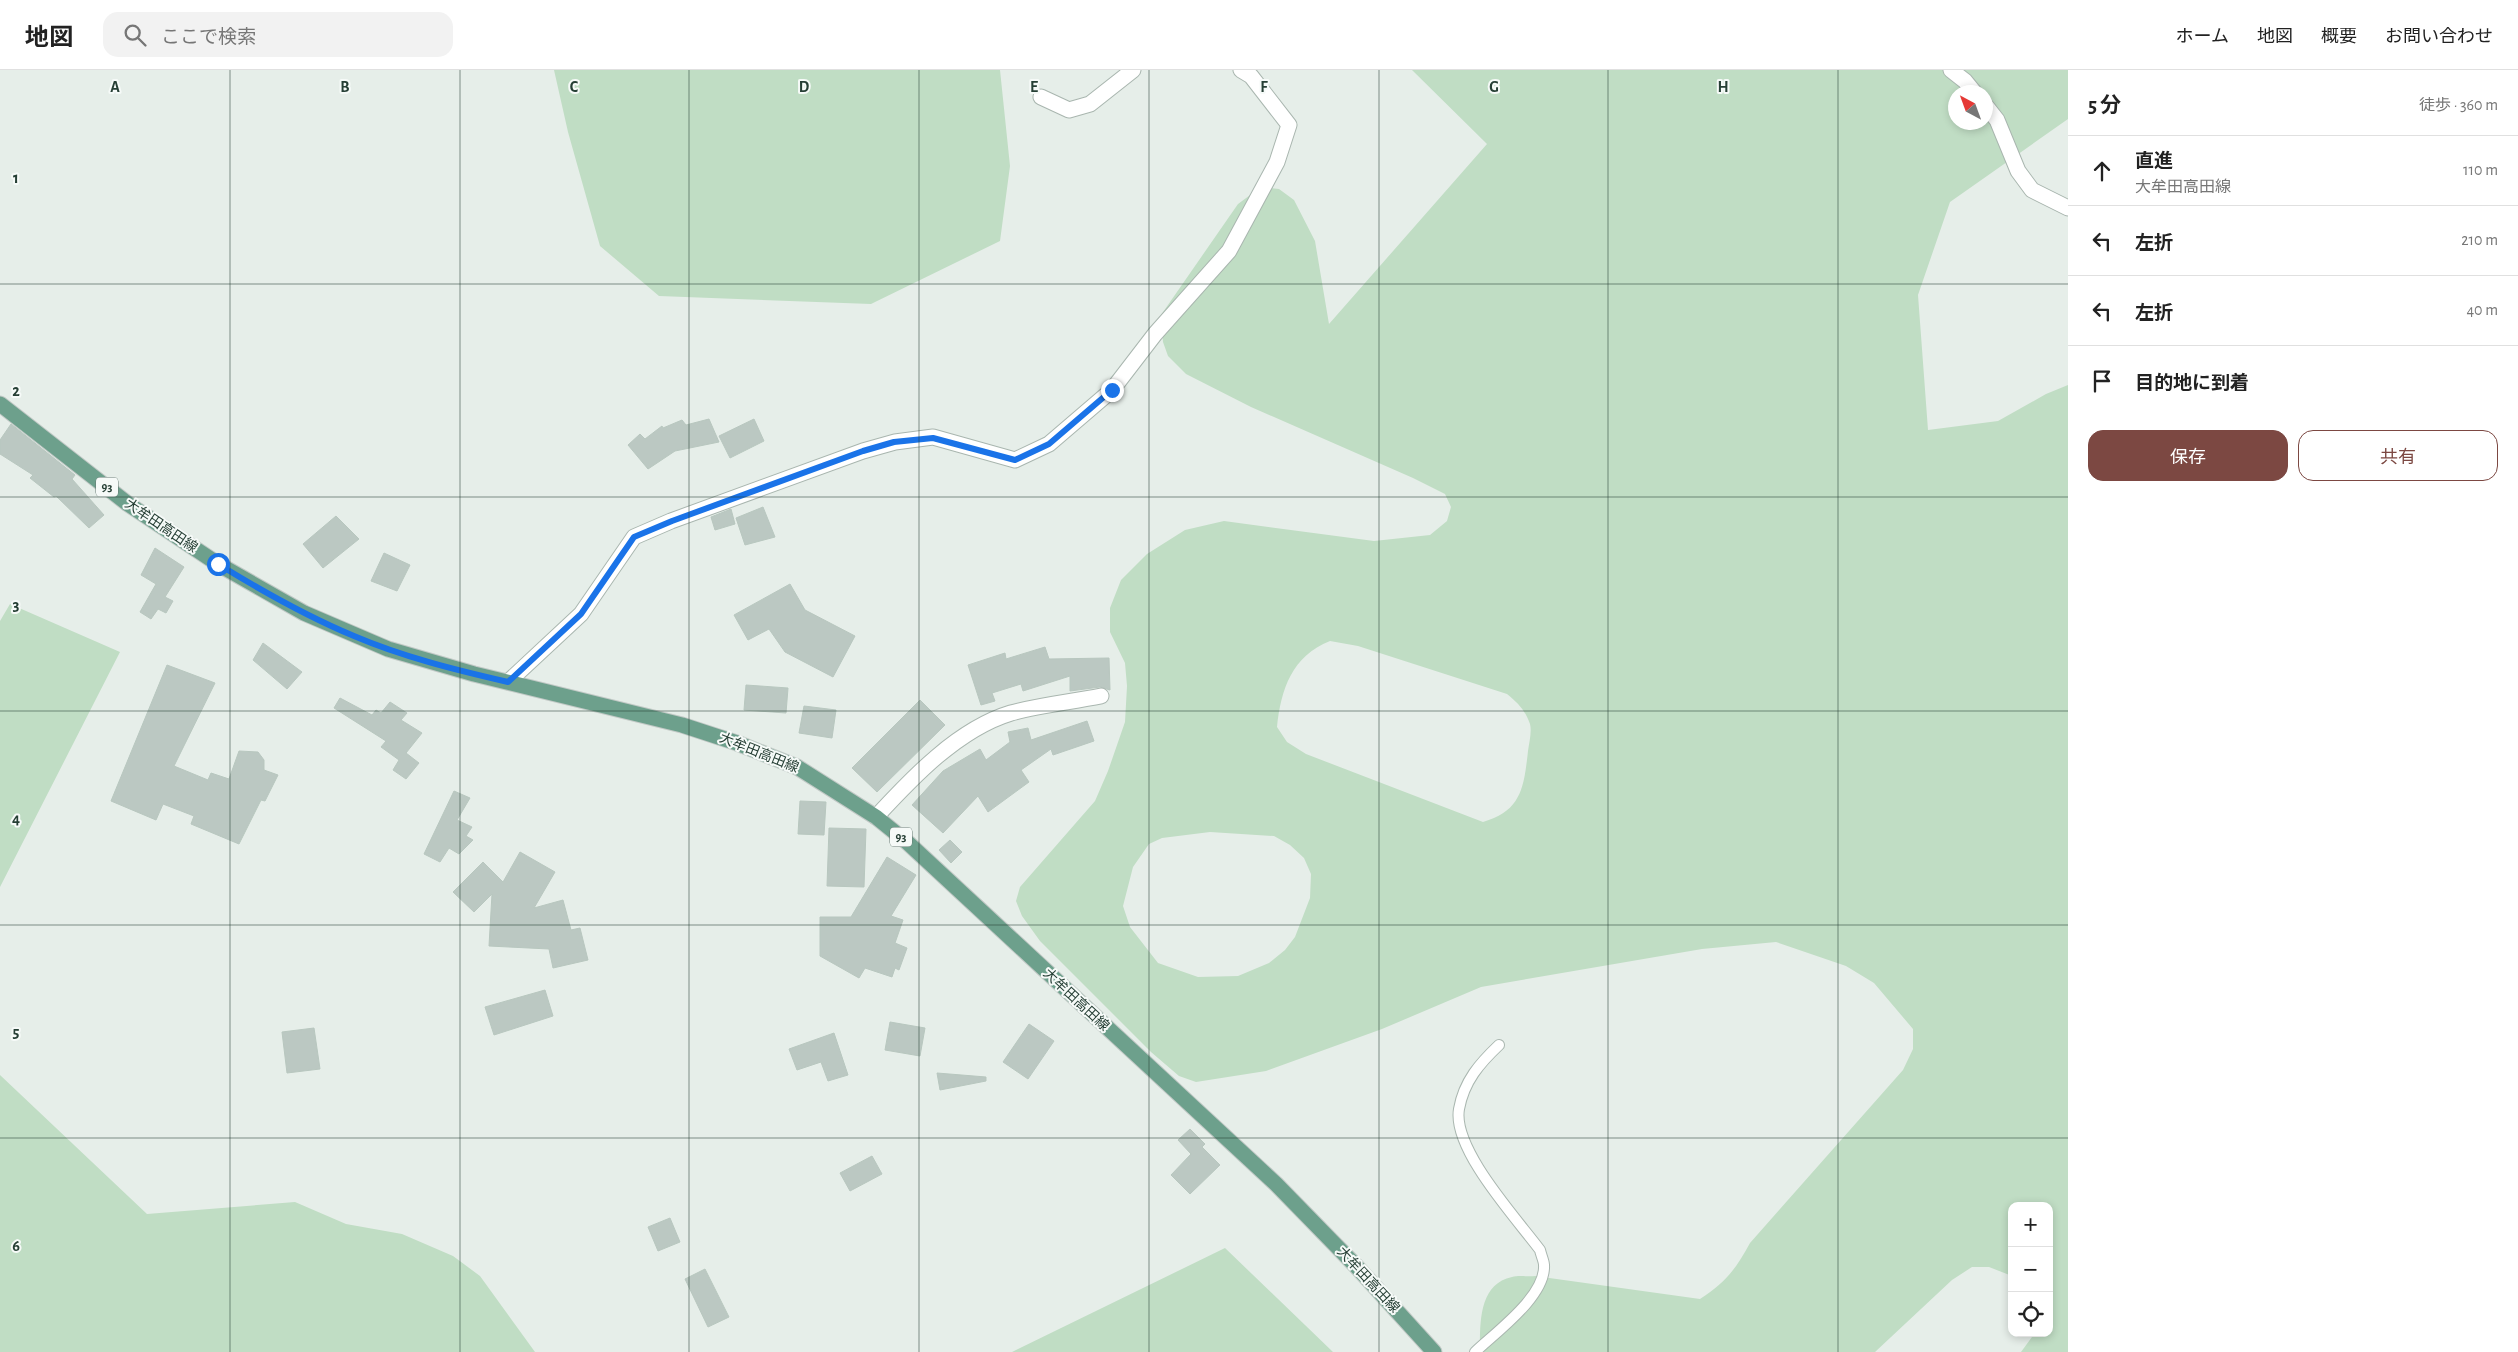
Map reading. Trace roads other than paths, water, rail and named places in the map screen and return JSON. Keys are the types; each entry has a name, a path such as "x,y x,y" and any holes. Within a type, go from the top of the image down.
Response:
{"main road":[{"name":"大牟田高田線","path":"0,404 128,504 218,564 268,594 354,636 388,649 508,682 682,725 737,743 797,767 876,817 908,843 1276,1184 1356,1266 1434,1352"}],"street":[{"path":"1041,97 1069,110 1090,104 1133,70"},
{"path":"508,682 581,614 634,537 672,521 835,461 894,442 933,438 1015,460 1049,444 1112,390 1155,334 1229,251 1276,162 1289,125 1251,76 1241,70"},
{"path":"1951,70 1968,85"},
{"path":"1993,116 2018,171 2032,190 2068,208"},
{"path":"876,817 916,775 974,729 1010,714 1101,696"}],"lane":[{"path":"1475,1352 1530,1299 1541,1283 1544,1265 1540,1250 1475,1164 1462,1132 1458,1111 1465,1088 1477,1066 1499,1045"}]}
